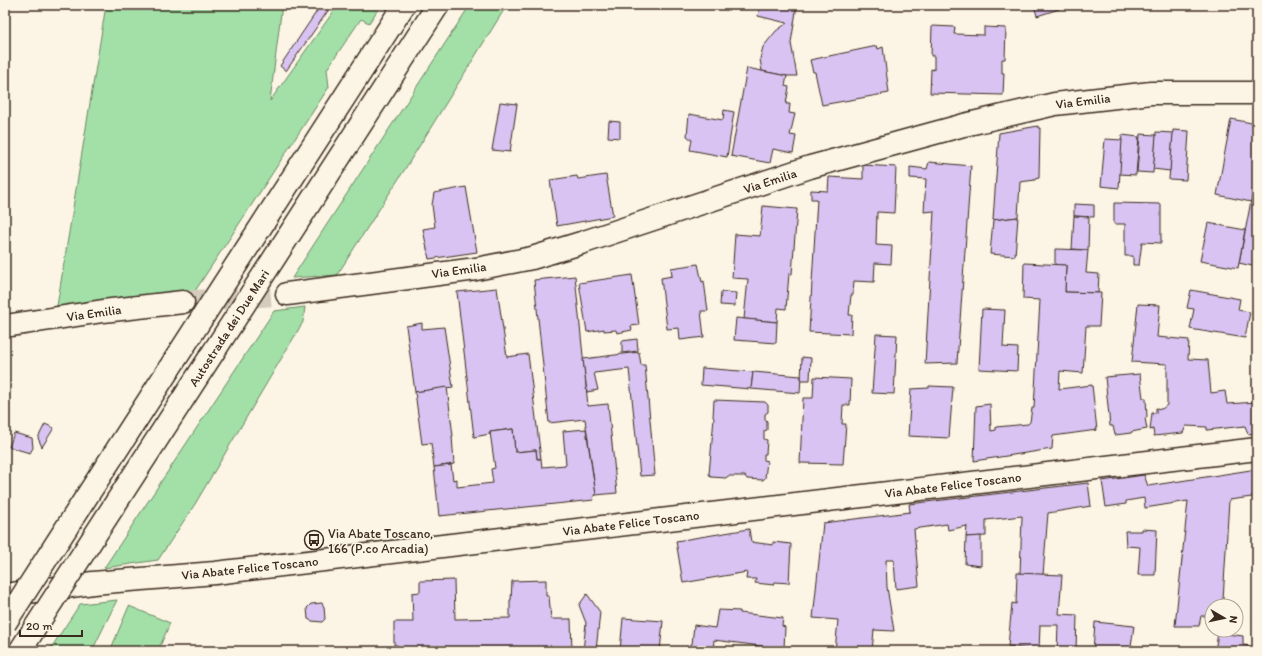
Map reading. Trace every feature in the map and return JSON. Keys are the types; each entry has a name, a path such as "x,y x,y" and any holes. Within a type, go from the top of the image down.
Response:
{"main road":[{"path":"5,623 404,5"},
{"name":"Autostrada dei Due Mari","path":"20,651 438,5"},
{"name":"Via Emilia","path":"286,294 476,268 532,258 810,167 964,125 1055,104 1151,93 1257,93"},
{"name":"Via Emilia","path":"5,326 104,311 183,302"},
{"name":"Via Abate Felice Toscano","path":"5,595 93,583 214,573 1257,449"}],"green space":[{"path":"106,5 282,5 270,101 338,5 381,5 369,23 361,19 327,69 329,87 195,291 174,297 57,306"},
{"path":"470,5 507,5 337,275 292,278"},
{"path":"305,307 303,322 195,504 158,560 104,568 274,311"},
{"path":"117,600 92,651 49,651 80,604"},
{"path":"129,606 170,623 158,651 110,651"}],"building":[{"path":"5,5 9,5 5,28"},
{"path":"321,5 332,5 286,71 280,66"},
{"path":"760,5 797,5 791,43 797,76 787,76 762,71 760,59 763,47 776,31 787,23 758,16"},
{"path":"1034,5 1065,5 1060,6 1059,9 1037,16"},
{"path":"932,26 955,27 954,34 984,35 984,27 1006,28 1005,59 1002,59 1002,73 1004,73 1003,95 930,93 931,69 934,70 934,56 931,56"},
{"path":"877,46 878,49 883,47 889,93 822,105 815,72 813,72 810,60"},
{"path":"747,68 787,76 785,86 789,87 786,104 790,104 789,113 795,114 790,135 796,136 793,153 773,149 770,163 731,156"},
{"path":"500,102 517,104 510,152 492,150"},
{"path":"724,110 734,112 727,157 690,150 692,140 687,136 689,114 723,120"},
{"path":"1231,119 1257,124 1257,168 1251,202 1217,195"},
{"path":"609,121 620,122 620,138 608,137"},
{"path":"1038,126 1038,128 1040,128 1039,178 1020,182 1018,217 993,220 999,133"},
{"path":"1173,130 1189,131 1186,180 1169,179"},
{"path":"1156,132 1173,133 1170,171 1153,169"},
{"path":"1140,134 1156,135 1153,173 1137,172"},
{"path":"1122,135 1139,137 1136,175 1119,174"},
{"path":"1105,139 1122,140 1119,188 1101,186"},
{"path":"929,162 971,166 957,363 925,364 934,211 924,212 926,179 910,178 910,167 927,169"},
{"path":"863,165 896,167 894,213 877,212 876,245 892,246 891,264 875,263 874,282 854,281 849,315 852,315 851,334 809,332 817,199 811,199 811,190 828,191 829,177 863,179"},
{"path":"606,175 613,216 557,226 550,180 577,176 578,179"},
{"path":"1256,175 1257,176 1257,267 1239,263"},
{"path":"466,187 477,252 429,259 423,229 435,227 432,205 434,193"},
{"path":"1114,203 1161,204 1161,243 1142,242 1139,265 1133,265 1133,256 1125,256 1125,224 1114,224"},
{"path":"1074,204 1094,205 1094,217 1074,216"},
{"path":"763,206 797,209 792,274 789,274 786,309 778,308 777,322 744,319 748,279 732,278 735,234 760,236"},
{"path":"1074,216 1089,217 1088,250 1072,249"},
{"path":"1018,217 1015,256 990,254 993,220"},
{"path":"1208,223 1245,230 1238,268 1200,261"},
{"path":"1055,249 1088,250 1086,273 1099,274 1098,293 1065,292 1066,265 1055,265"},
{"path":"1024,263 1066,265 1065,292 1101,293 1099,326 1086,326 1083,373 1060,371 1059,389 1092,385 1097,430 1053,436 1052,449 974,461 976,406 990,404 991,431 996,430 996,427 1028,424 1030,422 1032,408 1034,408 1040,300 1023,299"},
{"path":"698,264 702,282 704,281 708,311 701,311 704,337 680,340 679,328 667,329 661,278 672,276 671,268"},
{"path":"632,275 639,325 631,326 632,330 617,333 616,330 604,331 604,329 587,332 579,283"},
{"path":"575,276 588,406 608,404 617,493 596,495 585,419 549,423 534,280"},
{"path":"497,288 507,357 528,354 541,459 537,459 536,450 515,452 513,429 490,432 490,434 474,437 457,292"},
{"path":"1191,290 1240,299 1238,310 1250,312 1245,338 1190,329 1194,309 1187,308"},
{"path":"721,292 736,293 735,306 720,305"},
{"path":"1138,304 1160,305 1157,337 1189,340 1188,359 1208,360 1211,393 1225,391 1227,404 1257,402 1257,433 1248,434 1245,426 1207,430 1207,427 1186,426 1183,433 1154,436 1153,429 1150,430 1152,413 1156,413 1156,408 1162,409 1167,405 1167,364 1132,362"},
{"path":"982,309 1005,310 1003,347 1018,348 1017,371 979,369"},
{"path":"736,318 777,322 776,343 734,340"},
{"path":"422,323 422,329 444,327 453,387 415,392 406,326"},
{"path":"876,334 897,335 894,394 872,393"},
{"path":"637,339 638,351 622,353 622,341"},
{"path":"639,352 641,365 645,365 655,475 640,476 629,369 594,373 598,390 587,392 583,359"},
{"path":"802,357 811,358 810,380 801,380"},
{"path":"702,368 753,372 751,389 701,385"},
{"path":"753,372 801,376 800,393 751,389"},
{"path":"1140,374 1143,398 1146,398 1147,417 1145,418 1147,429 1115,435 1113,426 1110,426 1105,377"},
{"path":"814,377 851,379 850,405 843,405 842,424 846,424 843,464 800,463 803,398 813,398"},
{"path":"929,386 953,387 949,438 908,436 911,389 929,388"},
{"path":"447,387 453,436 454,464 434,467 431,443 422,444 415,392"},
{"path":"714,400 765,402 768,405 768,412 765,414 767,430 764,431 764,439 767,440 764,460 767,461 765,478 763,480 747,479 745,476 728,476 726,478 711,477 709,474 714,418"},
{"path":"45,424 54,428 42,447 38,438"},
{"path":"513,429 515,452 536,450 537,459 541,459 542,467 566,465 563,431 586,429 596,495 593,497 594,500 439,516 434,467 451,465 453,480 457,479 457,487 493,483 491,469 495,468 490,432"},
{"path":"14,433 32,438 33,448 30,453 9,447"},
{"path":"1257,469 1257,495 1229,500 1223,598 1204,598 1204,616 1201,616 1199,626 1175,626 1188,501 1145,508 1144,498 1126,501 1126,504 1106,507 1102,481 1144,475 1148,486"},
{"path":"1088,483 1091,506 1048,513 1043,575 1020,574 1022,516 986,520 986,536 966,537 967,526 948,530 947,524 914,529 919,586 896,589 894,560 886,560 887,587 894,631 874,630 872,651 835,651 838,620 813,618 823,523 910,512 909,504"},
{"path":"749,529 751,542 773,545 773,542 791,544 789,583 775,582 774,585 755,583 756,579 746,579 747,572 683,583 676,541"},
{"path":"1142,529 1157,530 1155,575 1138,575 1140,547 1126,546 1125,531 1142,531"},
{"path":"981,536 981,566 965,564 966,537"},
{"path":"1017,573 1062,575 1059,614 1077,615 1076,651 1057,651 1058,625 1040,625 1039,651 1008,646 1012,603 1016,604"},
{"path":"454,580 455,619 510,618 512,581 546,580 546,596 549,596 551,619 571,619 572,651 397,651 397,645 394,645 394,622 413,622 412,593 420,592 420,581"},
{"path":"587,594 600,612 596,651 583,651 586,623 579,605"},
{"path":"1257,602 1257,622 1254,621"},
{"path":"322,603 324,607 325,619 322,622 308,619 307,608 311,604"},
{"path":"718,610 740,611 740,613 783,618 782,626 785,627 784,649 714,640 713,651 688,651 689,645 692,644 694,625 715,628"},
{"path":"623,618 663,621 660,651 620,651"},
{"path":"1095,622 1134,626 1131,646 1156,648 1156,651 1093,651"},
{"path":"1217,638 1243,638 1243,645 1249,646 1249,649 1257,651 1215,651"},
{"path":"1187,650 1187,651 1170,651"}],"tunnel":[{"path":"183,302 287,294"}],"place":[{"name":"Via Abate Toscano, 166 (P.co Arcadia)","path":"314,540"}]}
